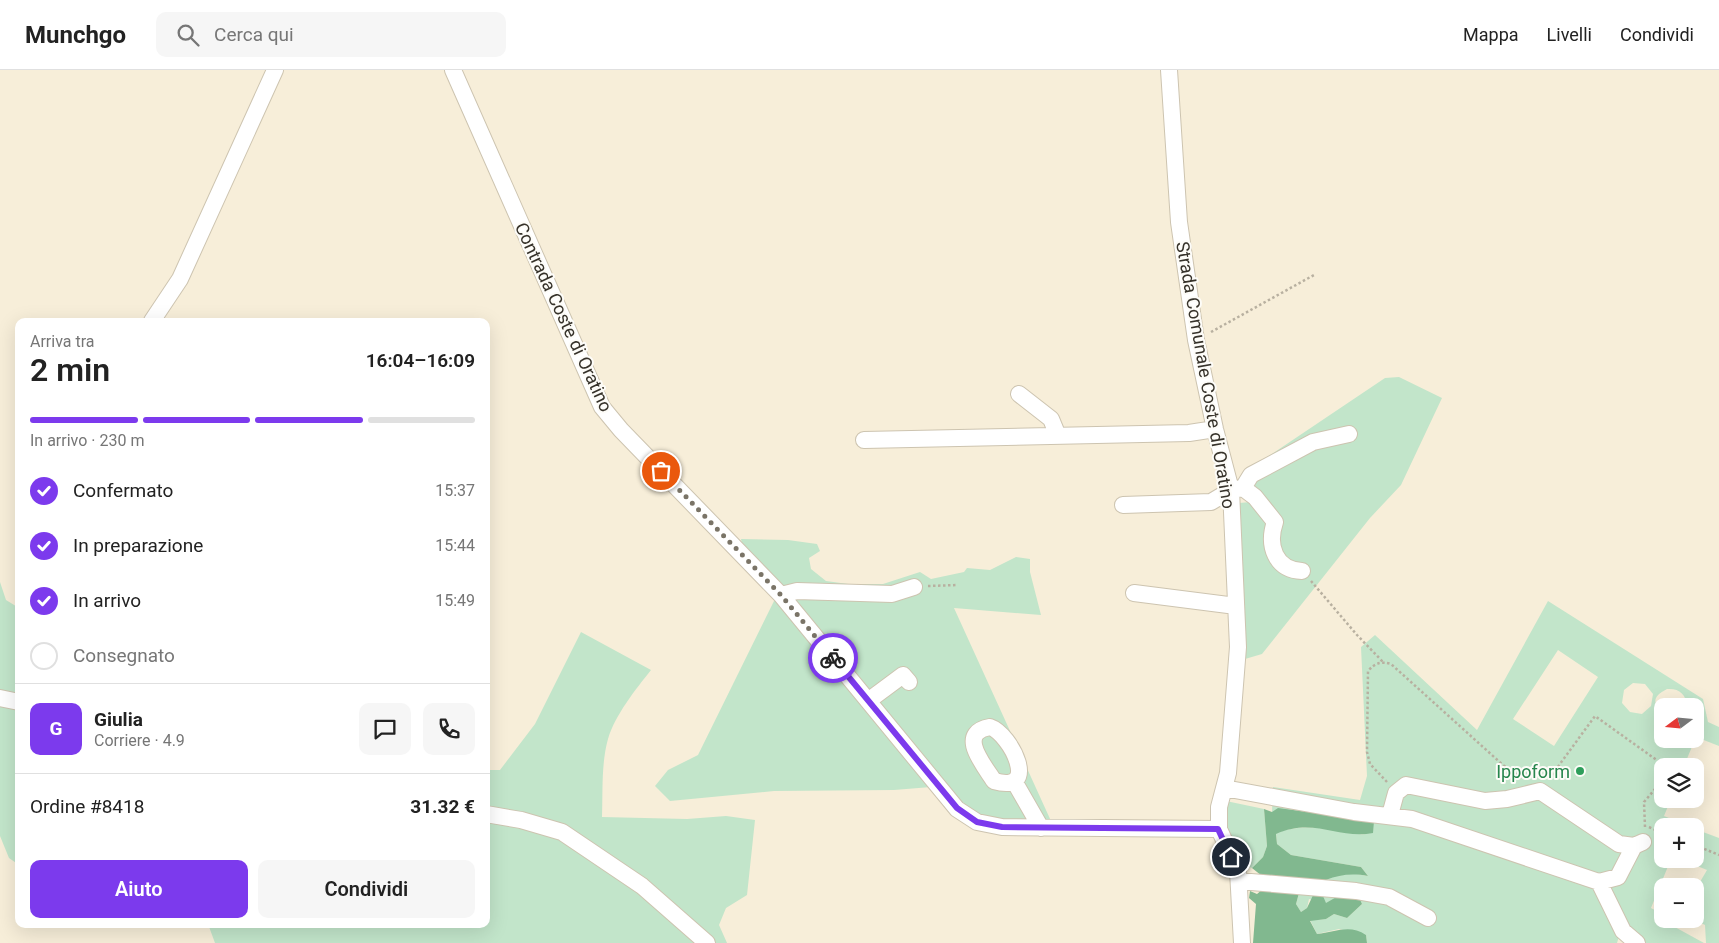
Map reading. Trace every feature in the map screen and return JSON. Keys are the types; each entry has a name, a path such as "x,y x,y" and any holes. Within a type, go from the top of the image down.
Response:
{"street":[{"path":"154,318 180,279 275,70"},
{"name":"Contrada Coste di Oratino","path":"453,70 602,407 621,430 781,595 957,808 977,822 1002,827 1218,829"},
{"name":"Strada Comunale Coste di Oratino","path":"1169,70 1179,222 1196,340 1214,430 1237,489 1236,606 1238,647 1228,772 1219,807 1218,829"},
{"path":"1019,394 1051,420 1058,436"},
{"path":"864,440 1189,433 1214,430"},
{"path":"1123,505 1211,502 1237,489 1251,475 1312,442 1349,434"},
{"path":"1237,489 1255,497 1275,522 1270,534 1272,550 1278,560 1293,570 1302,571"},
{"path":"781,595 798,591 892,594 914,587"},
{"path":"1134,593 1236,606"},
{"path":"868,701 903,676 909,682"},
{"path":"0,698 15,701"},
{"path":"1014,781 1041,828"},
{"path":"1390,816 1396,792 1406,786 1485,801 1507,799 1540,791 1619,844 1641,838"},
{"path":"1224,788 1354,812 1412,818 1599,882 1618,877 1641,838"},
{"path":"490,815 521,820 562,832 642,886 707,943"},
{"path":"1218,829 1238,871 1242,943"},
{"path":"1239,881 1356,891 1389,897 1428,918"},
{"path":"1599,882 1623,931 1637,943"}],"path":[{"path":"1196,340 1314,276"},
{"path":"1302,571 1383,662"},
{"path":"914,587 958,585"},
{"path":"1396,792 1370,764 1367,752 1368,670 1373,665 1383,662 1391,664 1503,765 1540,791 1595,716 1654,758"},
{"path":"1654,791 1644,802 1641,838 1654,834"},
{"path":"1704,849 1719,855"}],"green space":[{"path":"1399,377 1442,398 1401,485 1370,518 1262,654 1245,659 1237,507 1239,503 1251,502 1260,491 1242,474 1385,378"},
{"path":"741,539 788,540 817,544 820,551 809,558 811,569 826,581 848,584 883,584 920,572 931,579 964,572 967,568 990,570 1016,557 1030,559 1030,572 1041,615 954,608 1051,821 1046,822 1038,816 1025,818 1024,826 977,820 931,787 894,790 774,791 670,801 655,786 668,770 698,755 775,599 749,573"},
{"path":"0,582 6,600 15,606 15,862 9,858 0,836"},
{"path":"1548,601 1701,698 1685,698 1678,691 1667,689 1654,698 1654,748 1691,748 1687,758 1654,758 1654,808 1667,808 1664,816 1669,818 1654,818 1654,868 1667,868 1663,878 1654,878 1654,901 1651,908 1654,910 1654,928 1677,928 1704,943 1642,943 1620,933 1617,943 1367,943 1366,935 1339,929 1317,934 1310,920 1326,919 1334,914 1347,918 1362,904 1358,895 1325,904 1309,899 1307,908 1301,912 1296,904 1299,893 1329,877 1351,873 1368,876 1361,867 1291,855 1277,844 1276,833 1309,827 1365,835 1272,812 1273,787 1360,800 1367,776 1361,647 1375,635 1477,730","holes":["1558,650 1598,677 1554,746 1513,719","1633,683 1645,684 1653,694 1651,706 1642,714 1630,712 1622,703 1624,690"]},
{"path":"581,632 651,670 621,712 608,739 603,768 602,817 687,819 726,816 755,820 747,895 726,908 719,925 727,943 215,943 209,928 490,928 490,770 500,770 535,724"},
{"path":"1704,704 1708,722 1719,727 1719,746 1704,740"},
{"path":"1226,801 1264,809 1267,846 1263,857 1252,868 1242,864 1225,828"},
{"path":"1278,808 1374,821 1373,833 1349,834 1315,828 1303,828 1290,829 1276,834 1277,844 1291,855 1361,867 1368,876 1340,876 1324,881 1299,893 1296,904 1301,912 1307,908 1315,891 1323,896 1326,903 1340,895 1358,895 1362,904 1347,918 1334,914 1326,919 1310,921 1317,934 1348,929 1354,930 1366,935 1367,943 1253,943 1256,904 1249,898 1250,891 1257,894 1263,889 1262,876 1252,868 1263,857 1267,846 1264,809 1272,812"},
{"path":"1704,832 1719,838 1719,943 1706,943 1704,878 1702,878 1707,870 1702,868 1704,868"}],"way so far":[{"path":"661,471 781,595 833,658"}],"place":[{"name":"Ippoform","path":"1580,771"}],"route":[{"path":"833,658 957,808 977,822 1002,827 1218,829 1231,857"}]}
